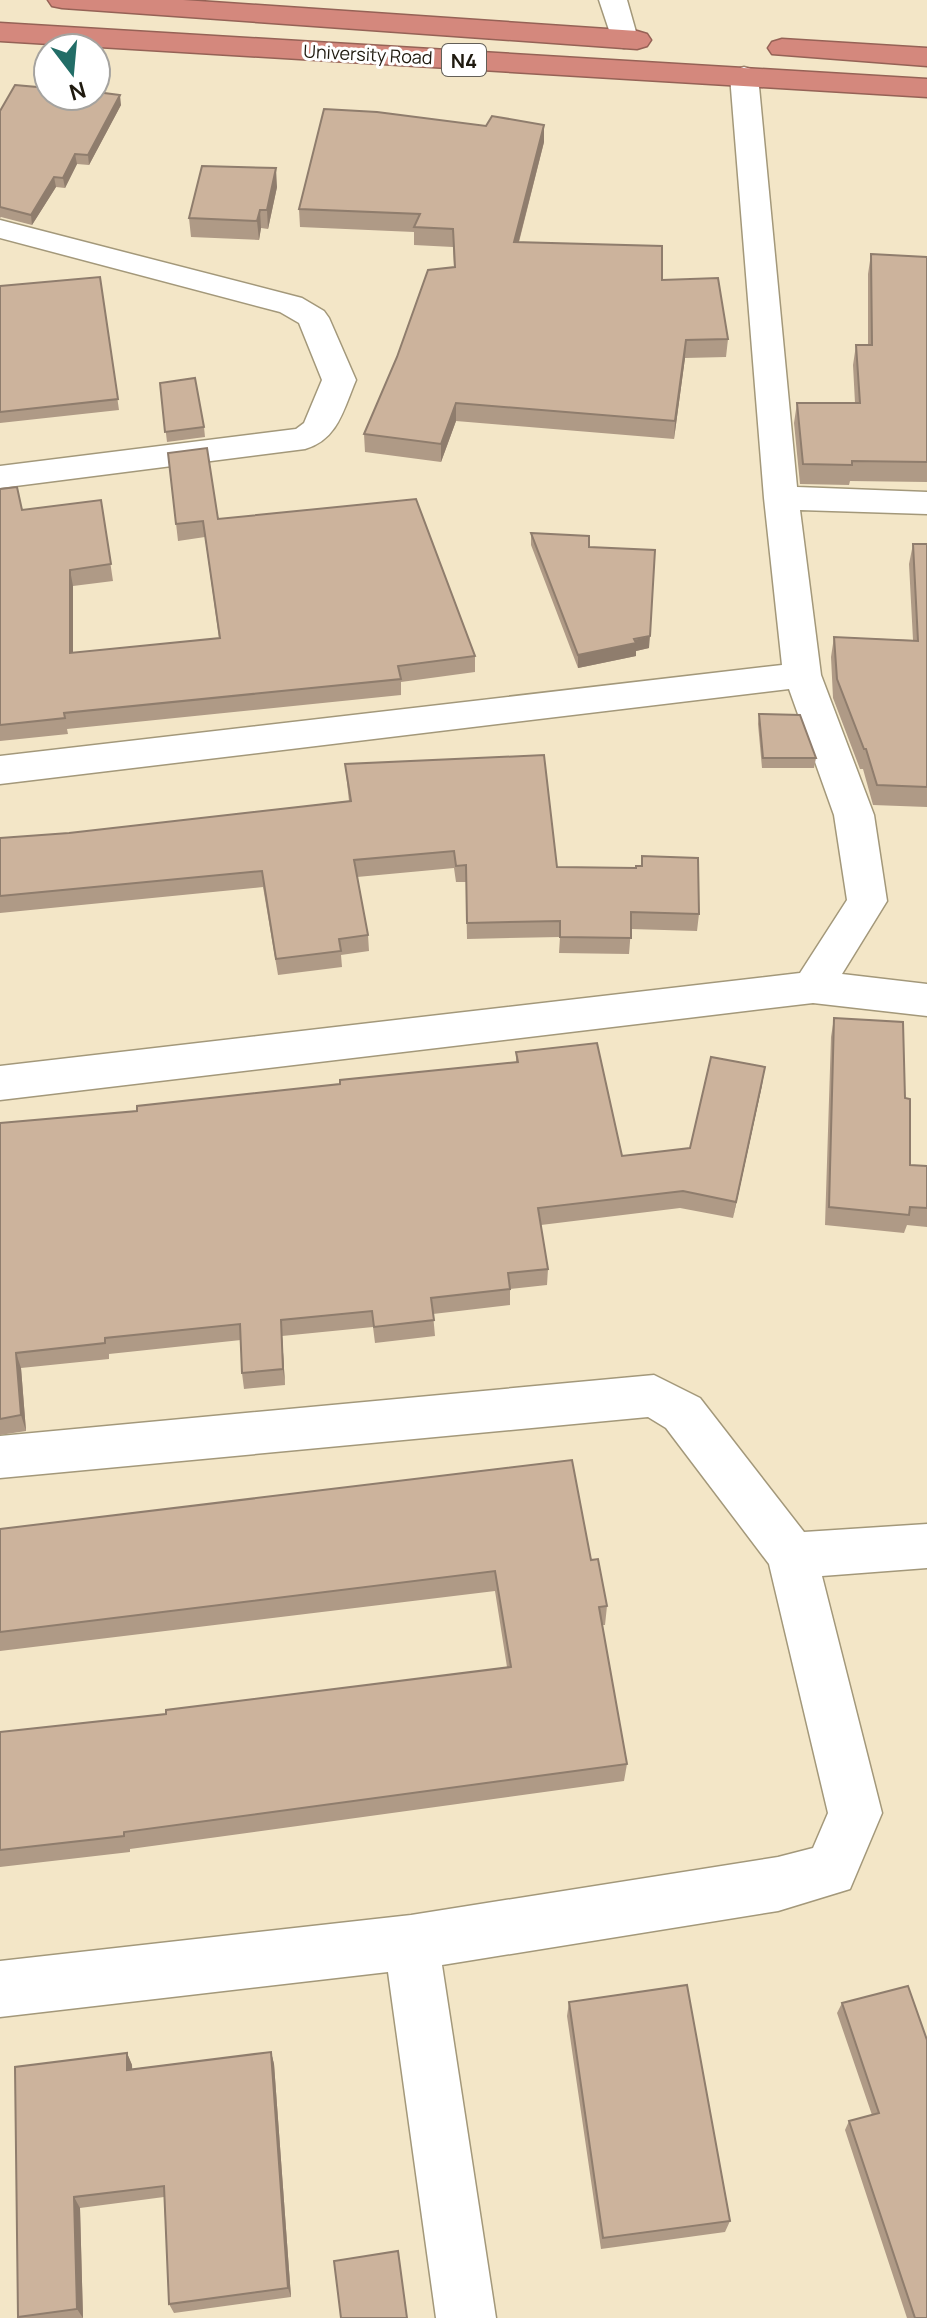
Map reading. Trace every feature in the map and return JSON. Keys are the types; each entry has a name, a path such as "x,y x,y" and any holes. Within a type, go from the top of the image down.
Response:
{"highway":[{"name":"University Road","path":"62,0 672,42"},
{"name":"University Road","path":"0,32 748,61 927,57"},
{"name":"University Road","path":"748,61 927,88"}],"street":[{"path":"613,0 624,39"},
{"path":"748,61 781,498 802,675 854,815 867,901 813,987"},
{"path":"0,229 291,305 313,318 339,380 318,429 305,438 0,477"},
{"path":"781,498 927,503"},
{"path":"0,770 802,675"},
{"path":"0,1083 813,987 927,1000"},
{"path":"0,1457 654,1396 683,1413 792,1555 855,1813 831,1870 778,1884 411,1942 0,1989"},
{"path":"792,1555 927,1546"},
{"path":"411,1942 466,2318"}],"building":[{"path":"15,85 32,87 32,112 111,112 88,155 75,154 63,178 54,177 31,215 0,207 0,111"},
{"path":"112,94 120,95 112,110"},
{"path":"324,109 377,112 486,126 492,116 544,125 514,242 662,246 662,280 718,278 728,339 686,340 675,421 456,403 441,444 364,434 397,357 428,270 455,267 453,229 414,227 420,214 299,209"},
{"path":"202,166 276,168 267,210 260,210 257,221 189,218"},
{"path":"871,254 927,257 927,462 803,464 797,403 860,403 856,345 872,345"},
{"path":"100,277 118,399 0,412 0,286"},
{"path":"195,378 204,427 165,432 160,383"},
{"path":"207,448 218,519 416,499 475,656 398,666 401,679 64,713 65,718 0,725 0,489 17,487 22,510 101,500 111,564 70,570 70,653 220,638 203,521 176,524 168,453"},
{"path":"531,533 589,536 589,547 655,550 650,636 634,639 636,643 578,655"},
{"path":"913,544 927,544 927,787 877,785 866,749 837,679 834,637 918,641"},
{"path":"759,714 800,715 816,758 763,758"},
{"path":"544,755 557,867 636,868 642,866 642,856 698,858 699,914 631,912 631,938 560,937 560,921 467,923 466,865 456,866 454,851 354,860 368,935 339,939 341,951 276,959 262,871 0,896 0,838 351,801 345,764"},
{"path":"834,1018 903,1022 905,1098 910,1099 910,1165 927,1166 927,1208 910,1207 909,1215 829,1207"},
{"path":"597,1043 622,1156 690,1148 711,1057 765,1067 736,1202 683,1191 538,1208 548,1269 508,1273 510,1289 431,1298 434,1320 374,1327 372,1311 281,1320 283,1369 242,1373 240,1324 105,1338 105,1343 16,1353 21,1415 0,1419 0,1123 137,1111 137,1106 340,1084 340,1080 518,1062 516,1052"},
{"path":"572,1460 591,1560 598,1559 607,1606 599,1607 627,1764 124,1832 124,1836 0,1850 0,1732 166,1714 166,1710 511,1667 495,1571 0,1632 0,1529"},
{"path":"687,1985 730,2221 603,2238 569,2002"},
{"path":"908,1986 927,2040 927,2318 915,2318 849,2121 879,2113 842,2003"},
{"path":"271,2052 288,2288 169,2304 164,2186 74,2197 77,2309 18,2317 15,2067 127,2053 127,2070"},
{"path":"398,2251 407,2318 341,2318 334,2261"}]}
